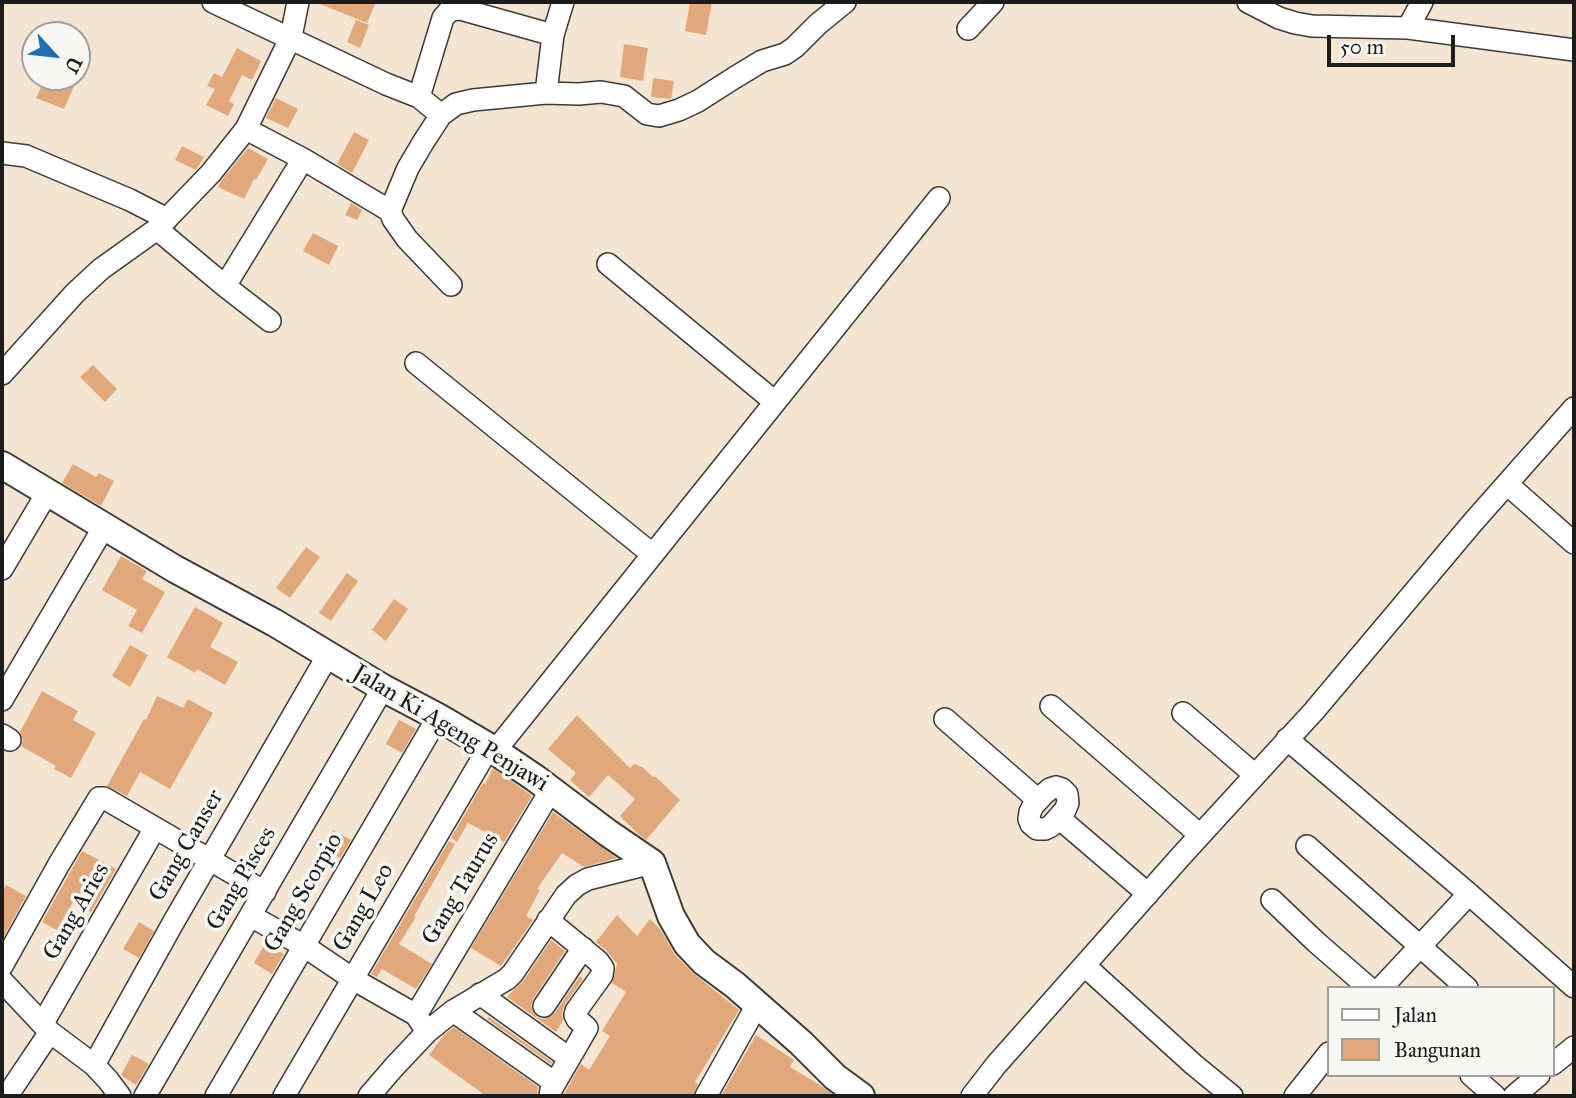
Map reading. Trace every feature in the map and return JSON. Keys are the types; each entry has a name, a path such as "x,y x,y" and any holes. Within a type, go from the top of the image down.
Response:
{"main road":[{"name":"Jalan Ki Ageng Penjawi","path":"2,465 175,569 275,623 492,749 652,863"},
{"path":"652,863 671,916 687,944 704,962 735,985 802,1044 835,1077 861,1096"}],"street":[{"path":"213,2 419,97 441,115"},
{"path":"2,374 75,293 101,269 162,224 211,173 246,129 290,37 298,2"},
{"path":"546,93 553,35 563,2"},
{"path":"390,211 408,169 441,115 456,104 546,93 601,92 618,94 647,114 659,116 698,101 762,61 785,54 845,2"},
{"path":"968,29 993,2"},
{"path":"1408,28 1422,2"},
{"path":"1260,4 1295,23 1312,26 1408,28 1574,50"},
{"path":"419,97 443,18 450,10 460,9 553,35"},
{"path":"246,129 303,159 390,211 407,239 451,285"},
{"path":"2,153 26,156 130,200 162,224 225,286 270,321"},
{"path":"225,286 303,159"},
{"name":"Gang Leo","path":"284,1096 492,749 939,198"},
{"path":"608,264 775,402"},
{"path":"416,363 652,554"},
{"path":"972,1096 981,1082 1200,835 1314,711 1474,521 1574,408"},
{"path":"1507,484 1574,543"},
{"path":"2,569 47,493"},
{"path":"2,700 105,525"},
{"name":"Gang Canser","path":"94,1065 328,655"},
{"name":"Gang Pisces","path":"145,1096 383,688"},
{"path":"1051,706 1200,835"},
{"path":"1183,713 1255,775"},
{"name":"Gang Scorpio","path":"216,1096 438,717"},
{"path":"945,719 1038,800 1030,812 1031,824 1037,829 1045,830 1059,818 1148,894"},
{"path":"1287,739 1574,987"},
{"name":"Gang Taurus","path":"421,1023 551,790"},
{"path":"2,966 99,797 265,892"},
{"name":"Gang Aries","path":"7,1096 47,1028 155,828"},
{"path":"1307,846 1465,986"},
{"path":"380,1093 421,1023 453,1011 507,979 566,895 577,885 588,879 652,863"},
{"path":"1383,986 1469,894"},
{"path":"1272,900 1367,986"},
{"path":"251,916 304,946 421,1023"},
{"path":"453,1011 553,1089 587,1028 577,1019 576,1011 602,975 603,968 548,920"},
{"path":"544,1006 583,948"},
{"path":"1085,965 1232,1096"},
{"path":"2,981 47,1028 94,1065 120,1096"},
{"path":"480,994 569,1058"},
{"path":"706,1096 757,1005"},
{"path":"1555,1063 1573,1050"},
{"path":"1295,1096 1328,1054"},
{"path":"1473,1077 1495,1096"},
{"path":"1514,1096 1537,1077"}],"building":[{"path":"315,2 376,2 367,23"},
{"path":"690,2 712,2 706,35 685,31"},
{"path":"356,20 369,25 360,48 347,42"},
{"path":"624,44 648,48 643,81 620,77"},
{"path":"237,48 261,61 252,80 242,75 229,101 234,104 228,116 206,105 215,89 207,86 214,73 222,77"},
{"path":"653,78 674,81 671,99 651,97"},
{"path":"39,91 72,91 64,109 36,98"},
{"path":"276,98 298,109 288,128 266,118"},
{"path":"354,132 369,140 352,173 337,164"},
{"path":"182,146 204,157 196,170 175,160"},
{"path":"248,148 268,159 244,199 218,187"},
{"path":"351,203 362,210 357,220 345,215"},
{"path":"313,233 338,246 329,265 303,251"},
{"path":"93,365 117,389 105,402 80,377"},
{"path":"73,464 96,477 99,473 114,481 101,506 62,483"},
{"path":"306,547 320,557 290,598 276,588"},
{"path":"121,556 147,571 142,579 165,592 142,633 128,626 137,610 102,590"},
{"path":"347,573 358,581 331,621 319,613"},
{"path":"394,599 408,609 386,641 372,630"},
{"path":"195,607 223,623 210,647 238,662 225,685 197,669 195,673 167,657"},
{"path":"130,645 148,655 130,687 112,676"},
{"path":"42,691 78,711 73,720 96,733 71,778 21,746 23,740 20,732"},
{"path":"157,696 183,708 188,699 213,713 170,789 140,772 127,796 107,786"},
{"path":"577,715 630,768 634,764 642,767 680,800 646,840 620,816 635,799 608,775 589,797 570,780 576,773 548,749"},
{"path":"399,720 416,729 402,753 386,744"},
{"path":"493,768 532,796 504,842 468,823 457,842 451,838"},
{"path":"553,812 617,858 584,867 562,853 537,889 540,890 526,916 533,920 501,966 471,948"},
{"path":"333,830 351,840 340,858 323,849"},
{"path":"449,841 455,844 399,944 432,964 416,989 382,969 377,977 371,974"},
{"path":"82,851 116,869 91,912 73,902 57,930 42,922"},
{"path":"6,885 26,896 2,940 2,893"},
{"path":"617,915 637,936 650,919 660,929 675,955 739,1010 695,1082 698,1084 693,1096 563,1096 581,1064 589,1070 610,1036 602,1031 626,992 612,983 617,964 596,942"},
{"path":"139,922 154,931 139,958 123,949"},
{"path":"551,940 565,951 533,999 531,1006 537,1017 542,1019 555,1013 580,976 583,979 565,1004 563,1020 556,1032 507,997 524,980"},
{"path":"265,944 284,954 272,974 254,963"},
{"path":"489,1017 552,1062 551,1064 487,1019"},
{"path":"454,1027 538,1087 537,1096 486,1096 429,1055 444,1035"},
{"path":"756,1035 794,1060 790,1067 835,1096 721,1096"},
{"path":"132,1055 149,1064 136,1085 121,1075"}]}
